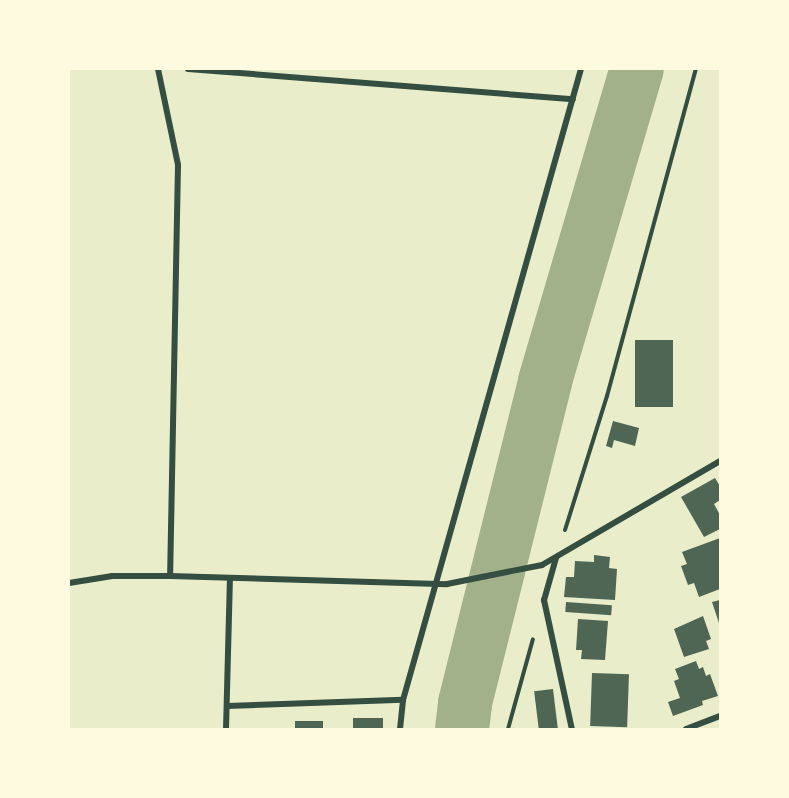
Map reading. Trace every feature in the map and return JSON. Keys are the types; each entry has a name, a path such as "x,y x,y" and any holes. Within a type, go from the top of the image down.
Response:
{"street":[{"path":"158,69 178,165 170,576"},
{"path":"188,69 573,99"},
{"path":"400,729 403,700 581,69"},
{"path":"69,583 112,576 170,576 447,584 542,565 720,461"},
{"path":"556,558 544,600 572,729"},
{"path":"226,729 230,578"},
{"path":"226,706 403,700"},
{"path":"686,729 720,716"}],"path":[{"path":"556,558 607,396 696,69"},
{"path":"508,729 534,633"}],"building":[{"path":"635,340 673,340 673,407 635,407"},
{"path":"613,421 639,428 635,446 614,440 612,448 606,446"},
{"path":"715,478 720,486 720,500 714,504 720,515 720,529 704,537 681,497"},
{"path":"720,538 720,589 699,597 694,583 688,585 681,566 687,564 682,552"},
{"path":"594,555 610,557 609,568 617,569 615,600 564,597 566,577 574,577 575,561 594,562"},
{"path":"720,600 720,626 712,602"},
{"path":"566,602 612,605 611,615 565,612"},
{"path":"703,616 711,639 706,641 709,649 684,657 674,629"},
{"path":"578,619 608,621 605,660 581,659 582,650 576,650"},
{"path":"696,661 699,669 703,667 706,676 710,674 718,696 702,701 703,705 673,716 668,702 680,698 674,681 679,679 675,669"},
{"path":"592,673 629,674 627,727 590,726"},
{"path":"553,689 558,729 539,729 534,691"},
{"path":"353,718 383,718 383,729 353,729"},
{"path":"295,721 323,721 323,729 295,729"}],"waterway":[{"path":"462,729 465,703 545,381 637,69"}]}
